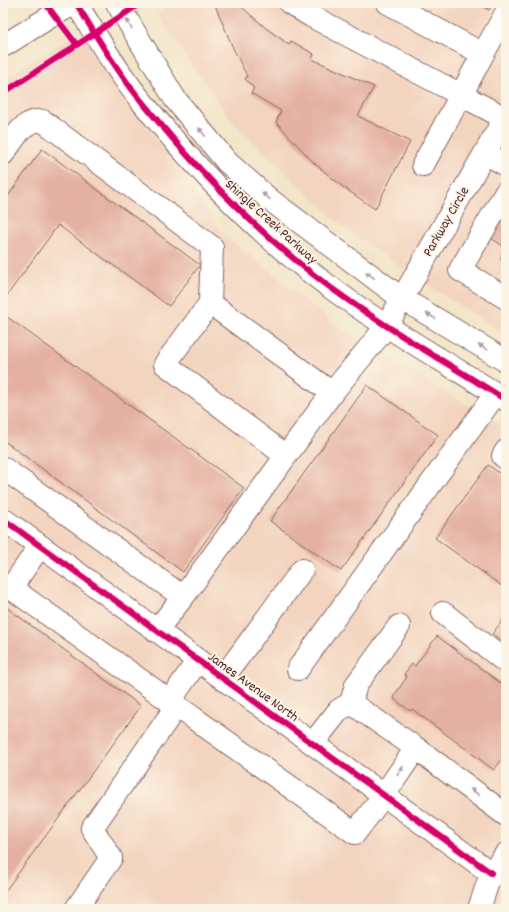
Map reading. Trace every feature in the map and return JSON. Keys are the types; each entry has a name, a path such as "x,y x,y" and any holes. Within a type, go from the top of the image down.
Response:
{"street":[{"name":"Shingle Creek Parkway","path":"76,3 143,103 220,192 248,219 301,265 386,327 501,396"},
{"path":"3,46 53,15 76,3"},
{"name":"Shingle Creek Parkway","path":"116,3 175,99 227,162 269,199 401,298 506,361"},
{"path":"290,3 311,16 505,117"},
{"path":"388,3 483,54"},
{"path":"423,165 506,13"},
{"name":"Parkway Circle","path":"156,631 183,597 332,393 386,327 401,298 505,117"},
{"path":"4,152 26,124 34,120 43,121 212,247 210,303 165,364 286,456"},
{"path":"485,153 506,165"},
{"path":"506,192 460,270 506,298"},
{"path":"210,303 332,393"},
{"path":"298,669 501,396"},
{"path":"506,451 503,456 506,458"},
{"path":"3,468 183,597"},
{"name":"James Avenue North","path":"3,519 384,795 500,866"},
{"path":"40,546 11,588 176,704 355,833 384,795 416,748"},
{"path":"223,678 302,570"},
{"path":"443,613 506,662"},
{"path":"313,743 339,710 351,703 356,685 399,626"},
{"path":"76,909 111,858 92,828 176,704 174,695 198,660"},
{"path":"351,703 416,748 506,815"},
{"path":"479,909 500,866"}],"shaded area":[{"path":"172,3 506,3 506,334 432,288 343,227 231,120 157,15"},
{"path":"74,35 88,42 223,234 346,333 506,428 506,909 3,909 3,79"}],"building":[{"path":"218,3 237,3 284,42 289,45 291,41 314,54 312,59 374,87 358,116 410,142 375,209 343,187 314,163 276,122 281,111 251,93 254,88 245,79 247,76 233,48 215,5"},
{"path":"476,3 493,3 489,10"},
{"path":"42,149 200,265 169,306 58,225 3,301 3,203"},
{"path":"506,215 506,264 501,260 503,246 491,238"},
{"path":"3,314 244,488 183,572 3,440"},
{"path":"367,385 438,435 341,571 270,521"},
{"path":"488,465 506,478 506,589 435,538"},
{"path":"3,605 141,706 3,894"},
{"path":"506,616 506,644 492,634"},
{"path":"437,636 506,687 506,754 494,770 412,709 410,711 394,699 394,696 407,677 404,674 412,664 415,666"}],"cycle path":[{"path":"45,3 77,45"},
{"path":"76,3 116,67 143,103 189,157 237,208 289,255 345,298 405,338 506,400"},
{"path":"3,93 141,3"},
{"path":"3,519 491,873"}]}
